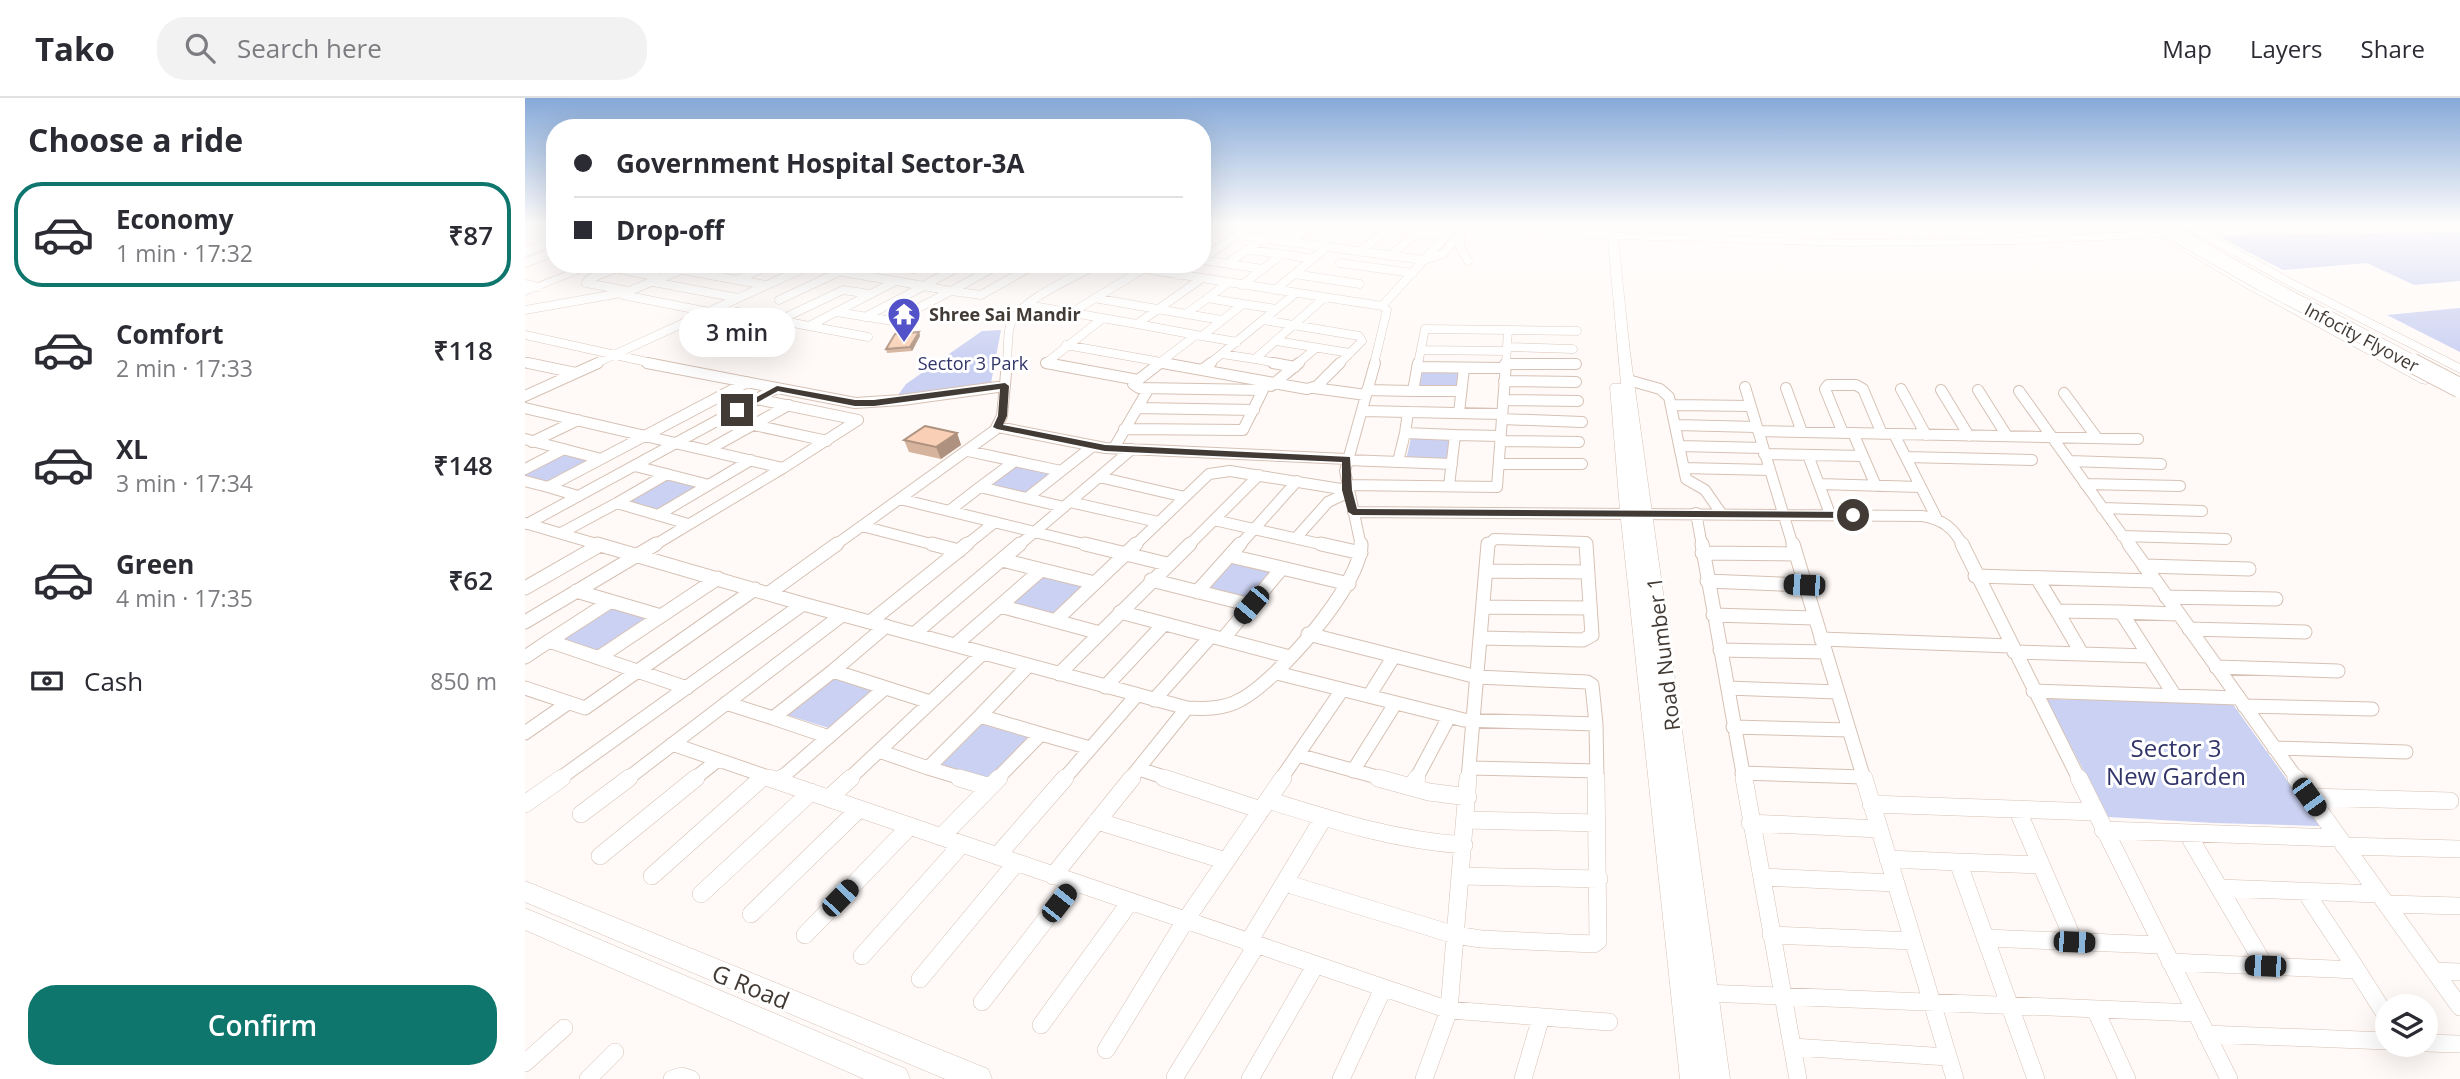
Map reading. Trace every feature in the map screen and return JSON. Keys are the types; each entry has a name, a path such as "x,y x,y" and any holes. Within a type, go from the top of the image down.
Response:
{"highway":[{"name":"Infocity Flyover","path":"2237,269 2261,284 2460,388"},
{"name":"Infocity Flyover","path":"2250,269 2460,378"}],"street":[{"path":"1242,285 1263,269"},
{"path":"1275,290 1301,269"},
{"path":"1322,278 1334,269"},
{"path":"1342,300 1376,269"},
{"path":"1382,269 1413,274"},
{"path":"1382,306 1417,269"},
{"name":"Road Number 1","path":"1611,269 1694,1079"},
{"name":"Road Number 1","path":"1612,269 1628,380 1638,514 1716,1079"},
{"path":"2221,269 2367,350 2460,397"},
{"path":"2267,269 2460,369"},
{"path":"529,287 564,273"},
{"path":"529,287 570,273"},
{"path":"603,273 586,283 629,291"},
{"path":"638,273 662,278"},
{"path":"525,310 619,294 673,273"},
{"path":"713,273 767,285"},
{"path":"737,280 752,273"},
{"path":"525,396 793,273"},
{"path":"779,300 837,273"},
{"path":"845,273 981,295 1020,273"},
{"path":"864,276 870,273"},
{"path":"939,273 945,274"},
{"path":"837,312 888,321 900,319 984,273"},
{"path":"526,689 585,708 862,526 968,451 997,427 1002,416 1010,325 1015,316 1027,305 1082,273"},
{"path":"1071,313 1135,273"},
{"path":"526,523 803,604 1136,696 1187,708 1210,709 1228,706 1246,698 1277,673 1349,584 1359,565 1361,553 1347,489 1347,459 1388,315 1382,306 1173,273"},
{"path":"866,317 945,274"},
{"path":"1294,274 1360,284"},
{"path":"1137,324 1201,279"},
{"path":"809,326 896,281"},
{"path":"653,282 739,298"},
{"path":"1186,314 1228,283"},
{"path":"813,284 870,294"},
{"path":"780,320 843,289"},
{"path":"1202,370 1296,293"},
{"path":"619,294 868,337"},
{"path":"748,294 810,306"},
{"path":"1255,359 1325,297"},
{"path":"1094,298 1222,320"},
{"path":"1207,298 1276,309"},
{"path":"1243,304 1160,362 1134,386 1263,390 1276,384 1316,348"},
{"path":"1027,305 1237,342"},
{"path":"1413,391 1427,317"},
{"path":"1103,318 1046,363 1138,380"},
{"path":"1263,320 1362,338 1314,388"},
{"path":"1425,329 1577,331"},
{"path":"1055,621 1209,474 1216,472 1259,475 1347,489 1497,487 1508,330"},
{"path":"525,335 613,356 855,403 874,403 1005,386"},
{"path":"1276,341 1350,353"},
{"path":"1066,345 1276,384 1367,392 1461,391"},
{"path":"1421,350 1573,349"},
{"path":"1222,354 1294,367"},
{"path":"525,362 576,373"},
{"path":"525,371 538,365"},
{"path":"1417,367 1576,365"},
{"path":"1459,414 1464,368"},
{"path":"1628,380 1660,389 1669,397 1673,405 1687,481 1703,488 1721,513"},
{"path":"1504,381 1576,382"},
{"path":"548,487 747,382"},
{"path":"1876,486 1863,456 1825,389 1828,385 1856,385 1863,389 1882,434"},
{"path":"1745,387 1955,1079"},
{"path":"526,523 777,388"},
{"path":"1114,449 1149,388"},
{"path":"1786,388 1802,432"},
{"path":"1901,389 1926,435"},
{"path":"1124,429 1236,431 1247,427 1263,390"},
{"path":"1941,390 1969,436"},
{"path":"1978,390 2007,436"},
{"path":"2019,391 2460,1007"},
{"path":"2064,393 2097,438"},
{"path":"525,622 783,468 858,419 757,399"},
{"path":"1503,400 1578,401"},
{"path":"708,450 789,405"},
{"path":"1673,405 1750,406"},
{"path":"525,408 783,468"},
{"path":"1137,408 1254,410"},
{"path":"1362,411 1582,422"},
{"path":"1398,461 1408,412"},
{"path":"528,442 578,420"},
{"path":"754,425 827,441"},
{"path":"1676,425 1802,432 2138,439"},
{"path":"997,427 1114,449 1452,464"},
{"path":"1405,433 1579,442"},
{"path":"1894,434 1936,517"},
{"path":"1449,486 1455,435"},
{"path":"528,442 601,459"},
{"path":"1027,498 1093,446"},
{"path":"1680,446 1863,456"},
{"path":"525,469 564,449"},
{"path":"914,634 1132,449"},
{"path":"968,451 1061,471"},
{"path":"1808,454 1830,514"},
{"path":"1906,457 2032,460"},
{"path":"658,515 751,460"},
{"path":"949,511 1015,461"},
{"path":"2069,461 2161,464"},
{"path":"1499,464 1582,464"},
{"path":"635,466 709,485"},
{"path":"1684,468 1769,470"},
{"path":"561,533 667,474"},
{"path":"1059,674 1259,475"},
{"path":"1099,477 1185,497"},
{"path":"525,481 578,496"},
{"path":"1197,592 1297,481"},
{"path":"1819,484 1920,487"},
{"path":"2085,484 2180,486"},
{"path":"981,487 1158,522"},
{"path":"1296,538 1328,502 1347,489"},
{"path":"900,499 1167,564"},
{"path":"617,503 688,524"},
{"path":"2102,508 2202,511"},
{"path":"1353,512 1830,514 1936,517 1948,524 1957,534 1975,576 2229,1079"},
{"path":"1696,513 1798,1079"},
{"path":"1214,520 1361,553"},
{"path":"870,622 995,522"},
{"path":"862,526 959,551"},
{"path":"2122,536 2226,539"},
{"path":"1424,1079 1449,1010 1488,543 1494,539 1585,542 1592,635 1589,639 1481,638"},
{"path":"525,588 600,545"},
{"path":"1702,553 1795,554"},
{"path":"1230,556 1349,584"},
{"path":"1002,559 1095,583"},
{"path":"2144,566 2249,569"},
{"path":"1154,700 1251,605 1282,568"},
{"path":"955,645 1041,569"},
{"path":"1486,571 1588,572"},
{"path":"1975,576 2154,581"},
{"path":"525,577 538,580"},
{"path":"598,658 718,578"},
{"path":"2038,578 2082,654"},
{"path":"1151,580 1251,605"},
{"path":"1707,582 1804,585"},
{"path":"576,591 661,616"},
{"path":"2166,597 2276,599"},
{"path":"525,657 611,601"},
{"path":"525,804 803,604"},
{"path":"1000,606 1100,633"},
{"path":"1483,607 1590,608"},
{"path":"2056,611 2178,614"},
{"path":"1120,612 1290,657"},
{"path":"2121,612 2175,696"},
{"path":"581,814 842,615"},
{"path":"1713,615 1815,618"},
{"path":"1105,687 1164,624"},
{"path":"773,718 885,626"},
{"path":"2189,629 2305,632"},
{"path":"1285,883 1455,935 1481,939 1594,944 1598,941 1596,724 1594,691 1587,682 1477,677 1308,634"},
{"path":"549,641 687,688"},
{"path":"1720,650 1823,645 2012,649 2149,656"},
{"path":"829,798 983,653"},
{"path":"1369,696 1394,656"},
{"path":"928,768 1028,666"},
{"path":"2216,667 2338,671"},
{"path":"833,671 930,702"},
{"path":"1277,673 1449,718 1596,724"},
{"path":"652,876 771,778 829,737 885,688"},
{"path":"1728,688 1837,692"},
{"path":"1106,1050 1185,921 1342,690"},
{"path":"2033,691 2175,696 2372,709"},
{"path":"997,856 1136,696"},
{"path":"525,733 568,703"},
{"path":"726,703 829,737"},
{"path":"1353,771 1395,704"},
{"path":"1053,876 1187,708"},
{"path":"980,716 1090,748"},
{"path":"1412,787 1449,718"},
{"path":"1734,727 1849,730"},
{"path":"941,837 1041,734"},
{"path":"673,744 1449,1010 1609,1022"},
{"path":"2274,748 2406,752"},
{"path":"879,751 990,787"},
{"path":"1298,755 1412,787 1468,797"},
{"path":"600,856 718,760"},
{"path":"1471,768 1597,771"},
{"path":"1139,769 1264,805 1324,817 1396,838 1464,845"},
{"path":"1742,773 1863,776"},
{"path":"701,894 811,792"},
{"path":"2309,797 2451,801"},
{"path":"1871,804 2094,812"},
{"path":"751,914 859,808"},
{"path":"2017,809 2074,942"},
{"path":"1175,1077 1324,817"},
{"path":"1466,820 1597,823"},
{"path":"1097,821 1226,861"},
{"path":"1751,822 1879,829"},
{"path":"805,935 909,826"},
{"path":"2103,830 2460,849"},
{"path":"2187,833 2265,966"},
{"path":"862,956 962,844"},
{"path":"1888,859 2041,865"},
{"path":"1958,862 2036,1079"},
{"path":"920,979 1016,863"},
{"path":"1461,876 1599,879"},
{"path":"1762,877 1895,883"},
{"path":"982,1002 1074,883"},
{"path":"2219,888 2305,891 2460,906"},
{"name":"G Road","path":"525,891 978,1079"},
{"path":"2305,891 2375,998"},
{"path":"1041,1025 1130,902"},
{"name":"G Road","path":"525,919 896,1079"},
{"path":"1771,935 1913,941"},
{"path":"1985,938 2161,945"},
{"path":"2170,962 2357,970"},
{"path":"1250,1079 1315,966"},
{"path":"2434,971 2460,972"},
{"path":"1341,1079 1383,989"},
{"path":"1705,993 2195,1013"},
{"path":"2095,1009 2127,1079"},
{"path":"1523,1079 1541,1017"},
{"path":"525,1063 564,1028"},
{"path":"2206,1034 2375,1041"},
{"path":"2438,1043 2460,1044"},
{"path":"1793,1047 1948,1057"},
{"path":"588,1079 615,1052"},
{"path":"672,1079 682,1076 691,1079"}],"green space":[{"path":"2379,269 2460,269 2460,281 2414,285"},
{"path":"2460,308 2460,352 2387,315"},
{"name":"Sector 3 Park","path":"1001,330 991,383 898,395 906,384 982,331"},
{"path":"1422,370 1460,371 1457,389 1419,388"},
{"path":"1411,438 1452,439 1449,461 1406,460"},
{"path":"563,453 594,460 552,482 525,476 525,472"},
{"path":"1018,464 1054,472 1026,495 989,487"},
{"path":"667,478 700,486 660,510 627,502"},
{"path":"1231,561 1274,570 1250,600 1205,589"},
{"path":"1042,576 1083,586 1052,617 1009,606"},
{"path":"611,608 649,619 600,652 561,640"},
{"path":"832,677 875,690 832,729 787,715"},
{"name":"Sector 3 New Garden","path":"2046,699 2232,703 2320,826 2108,817"},
{"path":"981,724 1030,738 990,781 940,765"}],"building":[{"name":"Shree Sai Mandir","path":"919,332 910,347 886,349 895,334"},
{"path":"925,426 957,433 936,447 904,440"}],"place":[{"name":"Shree Sai Mandir","path":"904,344"}],"route":[{"path":"737,410 777,388 855,403 874,403 1005,386 1002,416 997,427 1105,448 1347,459 1346,485 1353,512 1853,515"}]}
